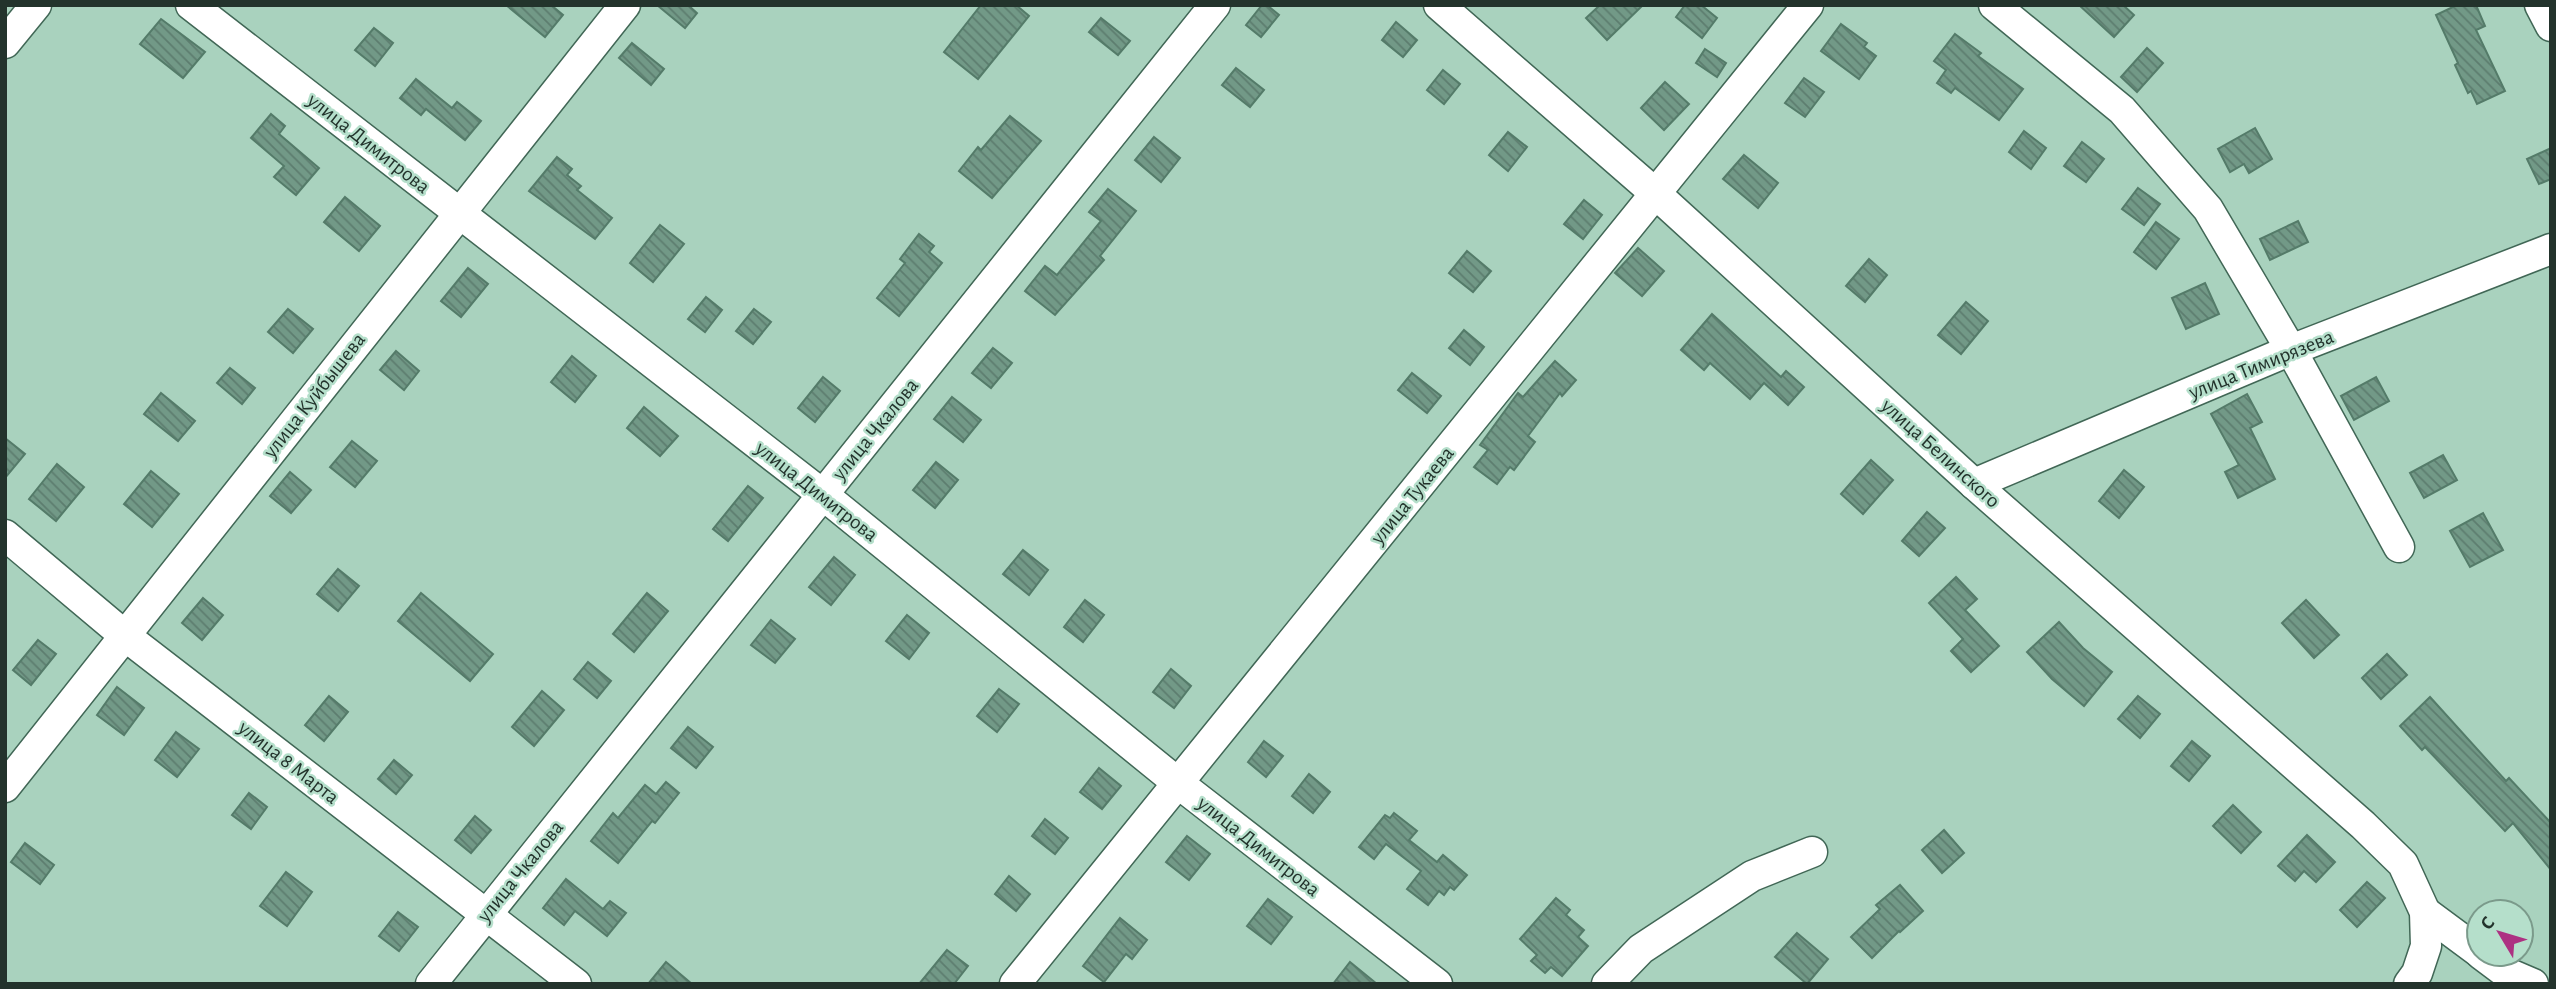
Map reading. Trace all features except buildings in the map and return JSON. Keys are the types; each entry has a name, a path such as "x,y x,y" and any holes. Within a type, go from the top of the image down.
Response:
{"street":[{"path":"5,43 36,5"},
{"name":"улица Димитрова","path":"191,5 822,495 1178,783 1437,984"},
{"name":"улица Куйбышева","path":"5,787 625,5"},
{"name":"улица Чкалова","path":"431,984 1214,5"},
{"name":"улица Белинского","path":"1440,5 1656,194 1974,484 2363,825 2403,864 2425,912"},
{"name":"улица Тукаева","path":"1015,984 1808,5"},
{"path":"1994,5 2122,110 2208,209 2291,350 2399,547"},
{"name":"улица Тимирязева","path":"1974,484 2291,350 2551,249"},
{"name":"улица 8 Марта","path":"5,535 124,635 576,984"},
{"path":"1607,984 1642,949 1752,877 1812,852"},
{"path":"2425,912 2465,942"},
{"path":"2409,984 2417,972 2426,946 2425,912"},
{"path":"2500,968 2532,984"}]}
